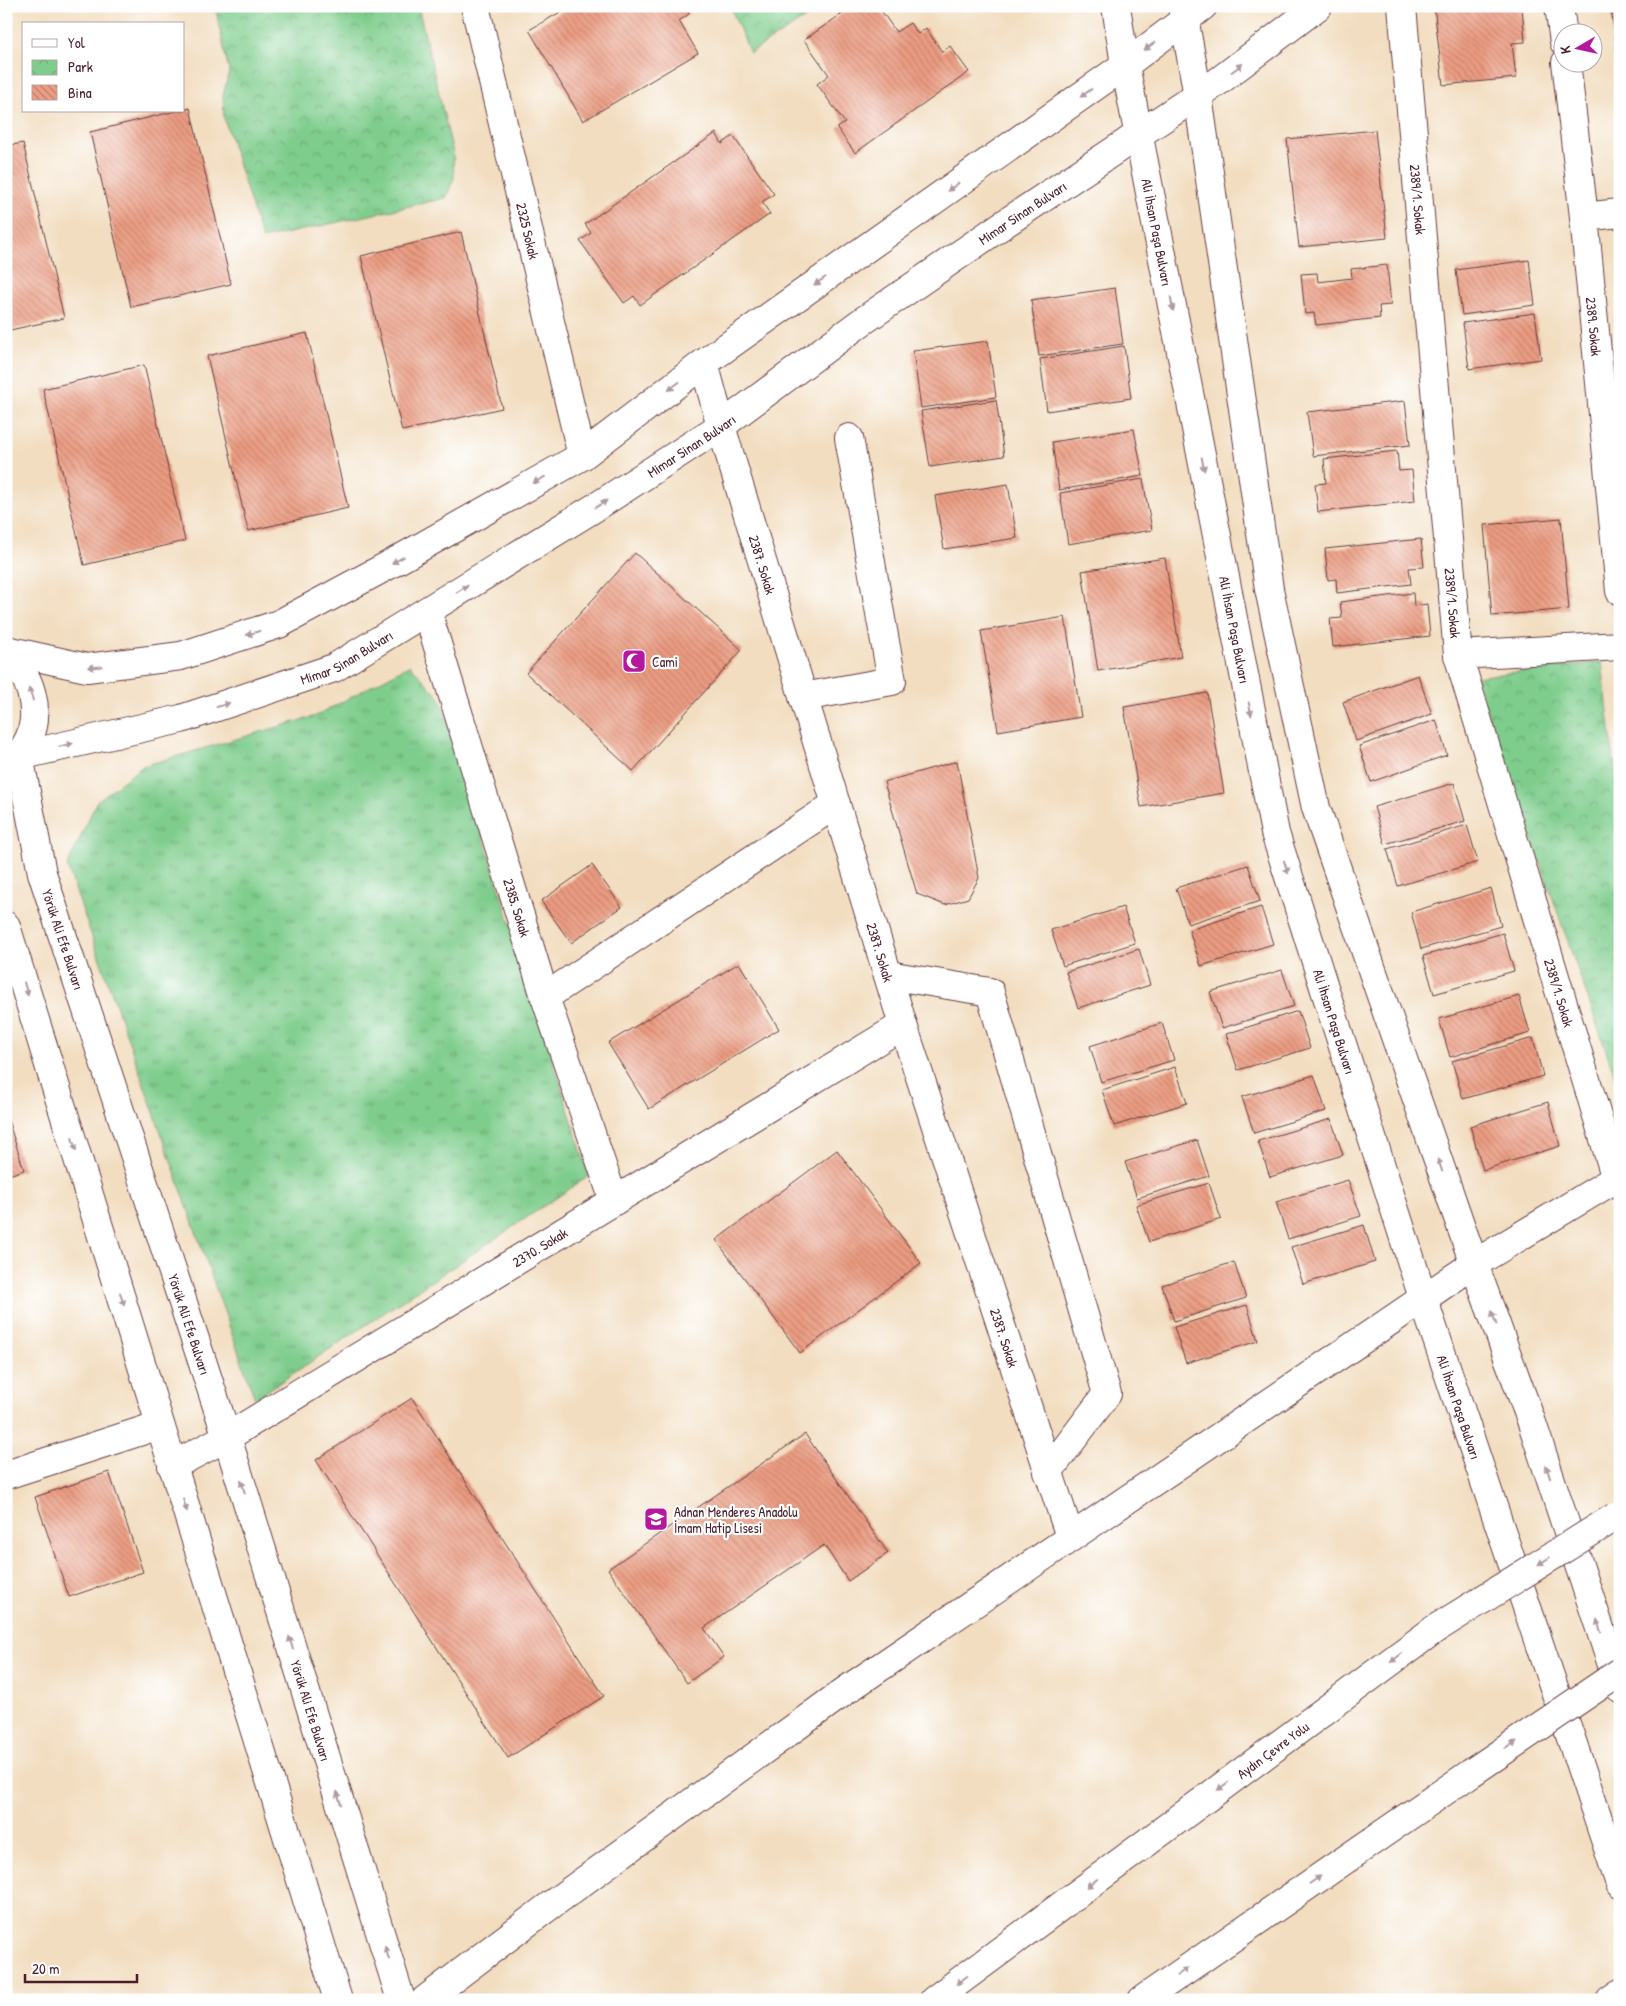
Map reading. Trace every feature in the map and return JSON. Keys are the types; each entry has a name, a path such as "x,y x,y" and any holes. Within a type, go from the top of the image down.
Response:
{"main road":[{"name":"2325 Sokak","path":"475,6 582,456"},
{"path":"1116,6 1125,65"},
{"name":"Mimar Sinan Bulvarı","path":"12,762 181,719 334,668 591,510 721,426 876,312 1001,226 1198,96 1318,6"},
{"name":"2389/1. Sokak","path":"1402,6 1458,655 1618,1177"},
{"path":"1559,6 1561,22"},
{"path":"6,650 87,668 181,656 279,624 389,565 582,456 704,363 1125,65 1190,11"},
{"path":"1190,11 1198,96 1269,589 1316,808 1474,1264 1532,1423 1620,1689"},
{"name":"Ali İhsan Paşa Bulvarı","path":"1125,65 1275,833 1423,1298 1620,1884"},
{"name":"2389. Sokak","path":"1567,72 1584,217 1620,591"},
{"path":"1584,217 1620,213"},
{"name":"2387. Sokak","path":"704,363 721,426 903,1025 1070,1537"},
{"path":"803,697 892,681 849,438"},
{"name":"2385. Sokak","path":"427,611 545,997 614,1201"},
{"path":"1458,655 1620,646"},
{"path":"6,654 25,676 34,700 34,719 29,738 12,762"},
{"name":"Yörük Ali Efe Bulvarı","path":"12,762 42,873 227,1437 401,2000"},
{"path":"545,997 836,804"},
{"path":"6,926 338,2000"},
{"path":"888,975 990,992 1107,1394 1048,1472"},
{"name":"2370. Sokak","path":"172,1466 227,1437 903,1025"},
{"path":"424,2000 544,1910 845,1691 1474,1264 1618,1177"},
{"path":"6,1475 160,1424"},
{"name":"Aydın Çevre Yolu","path":"934,2000 1435,1630 1617,1516"},
{"path":"1142,2000 1471,1772 1620,1672"},
{"path":"1610,2000 1620,1993"}],"green space":[{"path":"215,6 418,6 453,153 454,178 446,198 262,239 224,118 223,96 229,72"},
{"path":"730,6 824,6 750,53"},
{"path":"1602,662 1620,812 1620,1090 1475,677"},
{"path":"410,665 440,698 589,1176 255,1399 67,866 97,801 143,766 316,716"}],"building":[{"path":"571,6 684,6 689,14 679,21 698,53 583,121 529,30"},
{"path":"853,6 864,6 865,9 868,6 878,6 896,32 910,23 918,34 926,28 942,52 950,46 969,72 855,153 837,128 845,123 817,84 829,75 804,40"},
{"path":"1434,6 1522,6 1525,42 1512,43 1516,78 1443,85"},
{"path":"1611,6 1620,6 1620,59 1617,60"},
{"path":"190,108 231,284 131,307 90,132 172,112 185,112 185,110"},
{"path":"1375,130 1387,238 1299,247 1287,139"},
{"path":"716,133 722,144 733,136 774,194 762,202 770,214 640,305 634,296 624,303 580,241 591,233 585,224"},
{"path":"23,143 64,318 6,331 6,146"},
{"path":"461,232 502,408 402,431 361,256"},
{"path":"1529,260 1535,305 1462,315 1456,270"},
{"path":"1387,265 1391,305 1379,306 1380,318 1316,325 1314,313 1305,314 1301,274 1317,273 1318,282 1352,278 1351,269"},
{"path":"1115,288 1123,344 1039,356 1031,300"},
{"path":"1535,313 1541,359 1469,369 1463,323"},
{"path":"307,333 348,508 248,531 207,356"},
{"path":"988,341 996,397 921,408 913,351"},
{"path":"1124,346 1131,398 1047,411 1040,359"},
{"path":"144,365 185,541 84,565 43,389"},
{"path":"996,400 1004,456 930,467 921,411"},
{"path":"1405,401 1410,445 1313,456 1307,412"},
{"path":"1134,429 1143,476 1059,490 1052,442"},
{"path":"1397,451 1399,471 1412,470 1415,501 1318,512 1315,484 1326,483 1324,459"},
{"path":"1143,479 1152,530 1068,544 1060,493"},
{"path":"1008,484 1017,538 944,549 935,496"},
{"path":"1561,518 1569,609 1492,616 1484,525"},
{"path":"1421,539 1424,567 1409,568 1411,584 1337,593 1336,579 1328,580 1325,549"},
{"name":"Cami","path":"635,553 742,650 633,771 526,673"},
{"path":"1165,558 1181,657 1098,671 1082,571"},
{"path":"1413,593 1414,606 1427,604 1430,636 1333,647 1330,619 1342,618 1340,602"},
{"path":"1065,617 1081,717 998,731 981,631"},
{"path":"1418,675 1432,714 1356,741 1343,702"},
{"path":"1207,693 1224,793 1141,807 1124,707"},
{"path":"1436,720 1447,755 1371,782 1359,746"},
{"path":"957,761 979,878 968,898 945,905 917,894 884,782"},
{"path":"1454,783 1465,821 1385,844 1374,807"},
{"path":"1467,825 1478,862 1398,886 1387,849"},
{"path":"592,865 622,907 571,943 541,901"},
{"path":"1248,865 1260,901 1188,924 1176,888"},
{"path":"1491,888 1501,926 1421,949 1411,912"},
{"path":"1123,907 1135,943 1063,966 1051,930"},
{"path":"1261,907 1273,944 1201,966 1189,930"},
{"path":"1503,933 1514,971 1434,994 1423,956"},
{"path":"1139,949 1150,985 1078,1008 1066,972"},
{"path":"739,963 779,1029 649,1109 608,1043"},
{"path":"1282,970 1294,1006 1222,1028 1210,992"},
{"path":"1519,996 1530,1033 1450,1057 1439,1019"},
{"path":"1298,1011 1310,1048 1238,1070 1226,1034"},
{"path":"1162,1023 1174,1060 1101,1082 1090,1046"},
{"path":"1533,1038 1543,1076 1463,1099 1452,1061"},
{"path":"1175,1067 1187,1103 1114,1126 1102,1090"},
{"path":"1314,1075 1326,1111 1254,1133 1242,1097"},
{"path":"1548,1102 1560,1146 1483,1170 1470,1126"},
{"path":"6,1114 24,1170 6,1176"},
{"path":"1331,1119 1343,1155 1270,1177 1258,1141"},
{"path":"1197,1140 1209,1176 1137,1198 1125,1162"},
{"path":"837,1150 921,1263 800,1353 716,1240"},
{"path":"1348,1180 1361,1216 1288,1239 1276,1202"},
{"path":"1209,1183 1221,1219 1149,1242 1136,1205"},
{"path":"1364,1225 1375,1262 1303,1284 1291,1247"},
{"path":"1234,1262 1246,1298 1174,1321 1162,1285"},
{"path":"1247,1305 1258,1341 1186,1363 1174,1327"},
{"path":"412,1398 604,1696 508,1758 316,1460"},
{"path":"805,1434 888,1553 848,1581 824,1545 704,1628 724,1657 687,1683 608,1569"},
{"path":"109,1472 143,1572 69,1597 35,1497"}],"place":[{"name":"Cami","path":"634,661"},
{"name":"Adnan Menderes Anadolu İmam Hatip Lisesi","path":"656,1519"}]}
